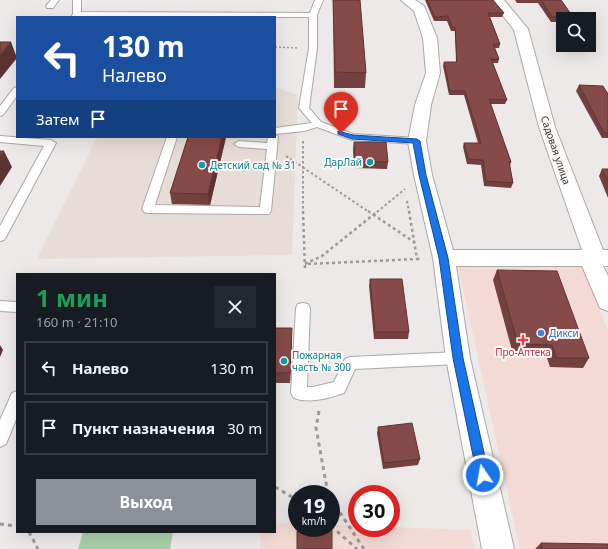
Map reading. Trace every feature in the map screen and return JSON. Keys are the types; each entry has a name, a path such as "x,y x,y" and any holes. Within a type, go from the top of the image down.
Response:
{"street":[{"path":"407,0 420,9 430,38 433,73 423,105 417,141 423,175 444,258 458,358 498,549"},
{"name":"Садовая улица","path":"497,0 521,29 547,128 593,251 598,258 608,302"},
{"path":"444,258 598,258"}],"lane":[{"path":"77,0 76,16 313,15"},
{"path":"319,0 313,15 313,48 304,108 318,124 352,137 417,141"},
{"path":"0,113 16,91"},
{"path":"276,131 304,128 318,124"},
{"path":"172,138 148,209 265,211 272,141 239,144"},
{"path":"0,139 52,143 0,237"},
{"path":"0,306 16,307"},
{"path":"303,308 299,393 312,394 339,388 350,363 458,358"},
{"path":"0,439 16,400"}],"path":[{"path":"276,47 313,48"},
{"path":"304,128 302,168 305,270"},
{"path":"272,141 302,168 374,214 414,242 444,258"},
{"path":"305,264 322,256 423,175"},
{"path":"305,264 417,259"},
{"path":"320,405 316,428 326,485"},
{"path":"276,488 288,495"},
{"path":"340,513 364,549"},
{"path":"0,524 16,526"},
{"path":"30,533 38,549"},
{"path":"340,534 358,549"}],"shaded area":[{"path":"276,87 298,95 292,255 37,259 97,138 276,138"},
{"path":"458,267 582,267 608,331 608,549 520,549"},
{"path":"276,523 288,524 288,537 340,537 340,525 348,526 348,537 400,537 400,527 471,530 474,549 260,549 261,533 276,533"}],"green space":[{"path":"83,533 173,533 170,549 78,549"}],"building":[{"path":"333,0 360,0 366,73 335,72"},
{"path":"427,0 493,0 504,13 488,13 500,44 493,44 499,59 491,59 507,100 489,99 511,162 509,162 513,183 486,181 483,160 468,159 464,143 481,143 465,91 450,91 444,62 457,62 455,27 452,27 448,16 435,17"},
{"path":"541,0 561,0 569,12 556,12 556,17 552,17"},
{"path":"0,42 11,42 0,55"},
{"path":"579,85 603,86 608,94 608,133 604,133"},
{"name":"Детский сад № 31","path":"188,138 222,138 208,194 170,193"},
{"name":"ДарЛай","path":"354,142 386,142 388,162 355,161"},
{"path":"0,151 4,151 0,157"},
{"path":"602,169 608,169 608,182"},
{"path":"497,270 557,271 589,358 556,358 552,345 518,344"},
{"path":"370,279 402,279 409,332 375,332"},
{"name":"Пожарная часть № 300","path":"276,328 292,328 290,373 276,373"},
{"path":"412,423 420,459 384,463 378,427"},
{"path":"297,537 332,537 332,549 297,549"},
{"path":"541,543 608,544 608,549 542,549"}],"place":[{"name":"ДарЛай","path":"370,162"},
{"name":"Детский сад № 31","path":"202,165"},
{"name":"Дикси","path":"541,333"},
{"name":"Про-Аптека","path":"523,340"},
{"name":"Пожарная часть № 300","path":"284,361"}],"route":[{"path":"341,133 352,137 417,141 423,175 444,258 458,358 483,475"}]}
